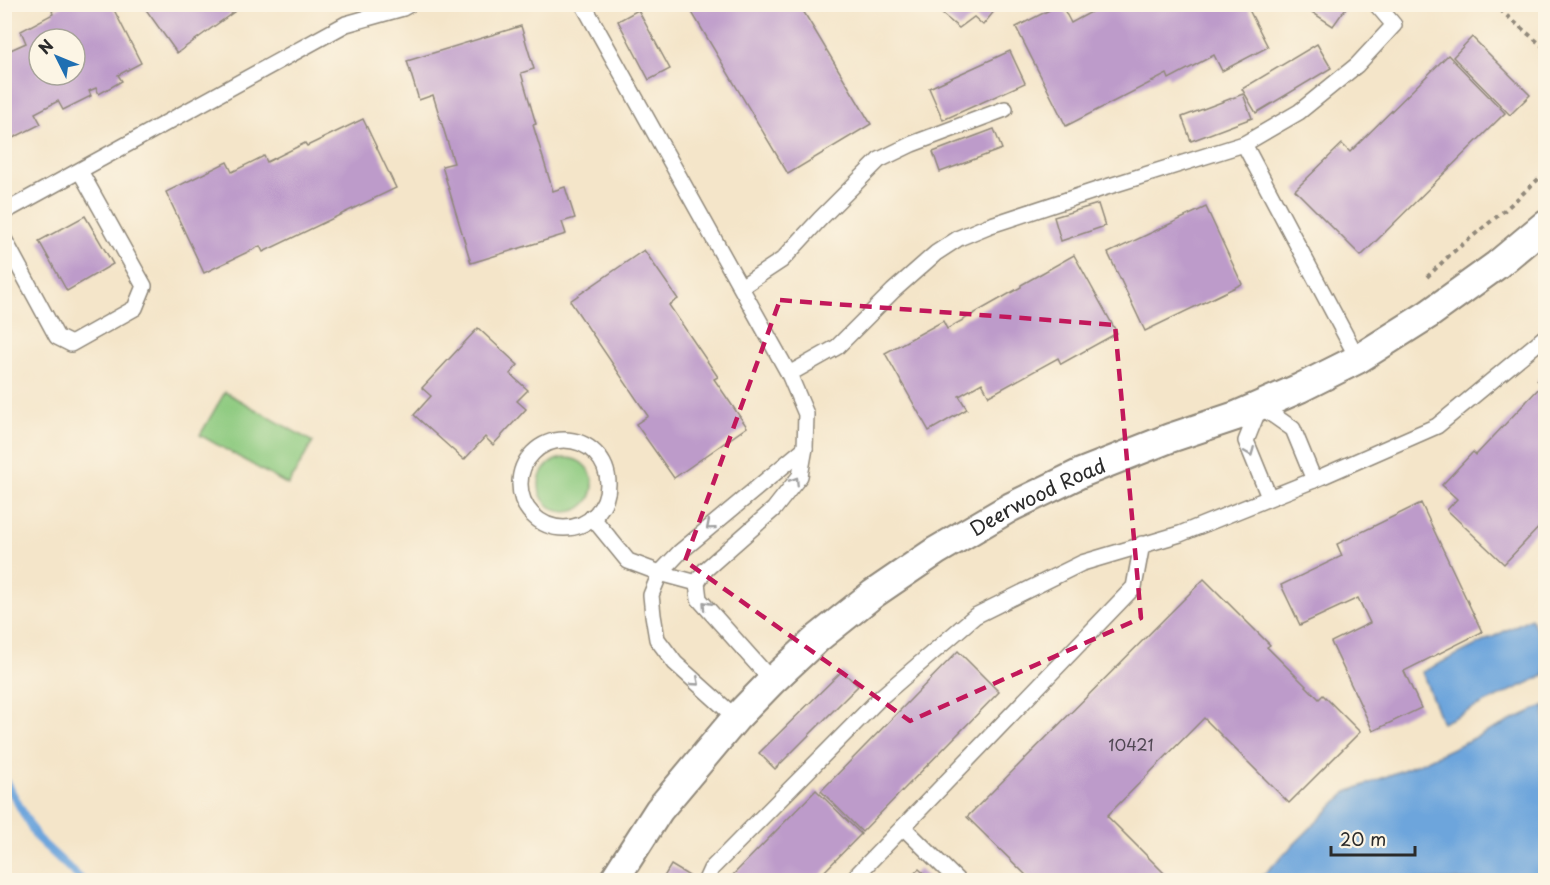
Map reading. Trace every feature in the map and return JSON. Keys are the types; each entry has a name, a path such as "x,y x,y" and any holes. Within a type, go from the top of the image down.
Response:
{"street":[{"name":"Deerwood Road","path":"614,880 659,810 736,718 818,638 873,594 936,551 1011,507 1081,473 1170,438 1236,416 1358,359 1428,314 1497,265 1545,224"}],"lane":[{"path":"4,212 346,24 410,4"},
{"path":"583,4 789,374 806,414 805,448 800,476 774,508 705,570 697,583 699,599 772,681"},
{"path":"789,374 837,346 893,291 936,253 959,238 988,226 1100,189 1244,144 1299,112 1357,65 1394,25 1376,4"},
{"path":"741,287 783,260 879,160 912,144 1005,109"},
{"path":"1244,144 1358,359"},
{"path":"4,239 57,337 71,344 135,308 144,286 80,171"},
{"path":"706,880 711,869 881,697 975,616 1082,563 1180,534 1314,480 1437,426 1545,336"},
{"path":"1269,497 1246,441 1260,406 1293,429 1314,480"},
{"path":"569,440 583,444 595,452 603,464 607,478 607,493 602,506 592,517 580,525 566,527 551,526 538,520 528,509 522,496 520,482 523,468 530,455 542,446 555,441 569,440"},
{"path":"736,718 675,663 657,639 651,596 660,573 680,552 805,448"},
{"path":"592,517 628,561 697,583"},
{"path":"852,880 1134,587 1142,544"},
{"path":"903,827 957,880"}],"path":[{"path":"1493,4 1545,50"},
{"path":"1452,252 1505,210 1545,172"}],"highlighted area":[{"path":"780,300 1115,325 1141,618 910,721 685,561"}],"green space":[{"path":"225,392 313,442 288,485 200,435"},
{"path":"561,458 571,458 585,466 591,475 593,485 591,495 585,504 571,512 561,512 544,500 539,490 539,480 551,463"}],"water":[{"path":"1531,618 1545,648 1545,675 1442,723 1422,672"},
{"path":"1545,705 1545,880 1258,880 1347,792 1423,762"}],"building":[{"path":"64,4 111,4 141,63 118,75 122,81 99,94 96,88 89,91 91,96 63,110 58,101 35,113 41,124 13,138 12,136 7,138 9,143 4,145 4,49 6,52 26,43 21,31 27,28 27,87 87,87 87,27 29,27 53,14 52,11"},
{"path":"142,4 245,4 177,53"},
{"path":"687,4 799,4 871,124 788,174"},
{"path":"930,4 1000,4 983,25 974,17 959,28"},
{"path":"1061,4 1071,23 1106,4 1246,4 1268,47 1222,71 1214,55 1169,79 1167,74 1066,126 1016,27"},
{"path":"1301,5 1348,5 1333,26"},
{"path":"638,10 670,69 649,80 618,21"},
{"path":"521,26 534,69 521,73 536,124 533,125 553,191 565,187 575,218 562,222 566,234 471,263 442,166 454,163 433,95 419,100 407,61"},
{"path":"1472,37 1530,95 1510,115 1453,57"},
{"path":"1317,44 1331,68 1256,113 1242,89"},
{"path":"1010,51 1025,83 943,120 929,88"},
{"path":"1448,55 1505,113 1361,256 1295,190 1342,144 1350,152"},
{"path":"1243,94 1252,118 1191,141 1182,117"},
{"path":"363,119 396,188 263,252 260,246 204,273 166,192 227,162 232,172 264,156 267,162 305,143 307,146"},
{"path":"994,129 1002,149 940,172 933,152"},
{"path":"1098,204 1105,226 1061,241 1054,217"},
{"path":"1206,207 1242,284 1145,331 1108,253"},
{"path":"85,216 113,264 67,291 39,241"},
{"path":"644,250 678,299 669,305 718,377 714,379 747,427 674,478 636,424 648,416 570,301"},
{"path":"1074,255 1117,333 1061,364 1058,358 989,396 982,383 959,396 967,409 929,431 885,353 943,321 947,329"},
{"path":"478,328 518,365 510,374 528,390 517,401 526,409 493,445 485,437 464,460 414,415 431,396 422,388"},
{"path":"1546,372 1546,520 1504,564 1447,510 1457,499 1442,485 1473,452 1476,455 1542,385 1537,380"},
{"path":"1421,503 1482,632 1404,671 1421,708 1373,731 1331,642 1370,623 1358,598 1300,625 1281,585 1342,556 1337,544"},
{"path":"1204,579 1270,645 1267,647 1319,699 1323,695 1360,732 1289,803 1204,718 1107,816 1171,880 1031,880 967,817"},
{"path":"958,651 999,692 862,832 821,791"},
{"path":"842,671 858,686 775,769 759,753"},
{"path":"816,790 861,834 816,880 728,880"},
{"path":"671,865 691,877 689,880 662,880"},
{"path":"919,869 931,880 907,880"}],"waterway":[{"path":"4,778 37,838 82,880"}]}
